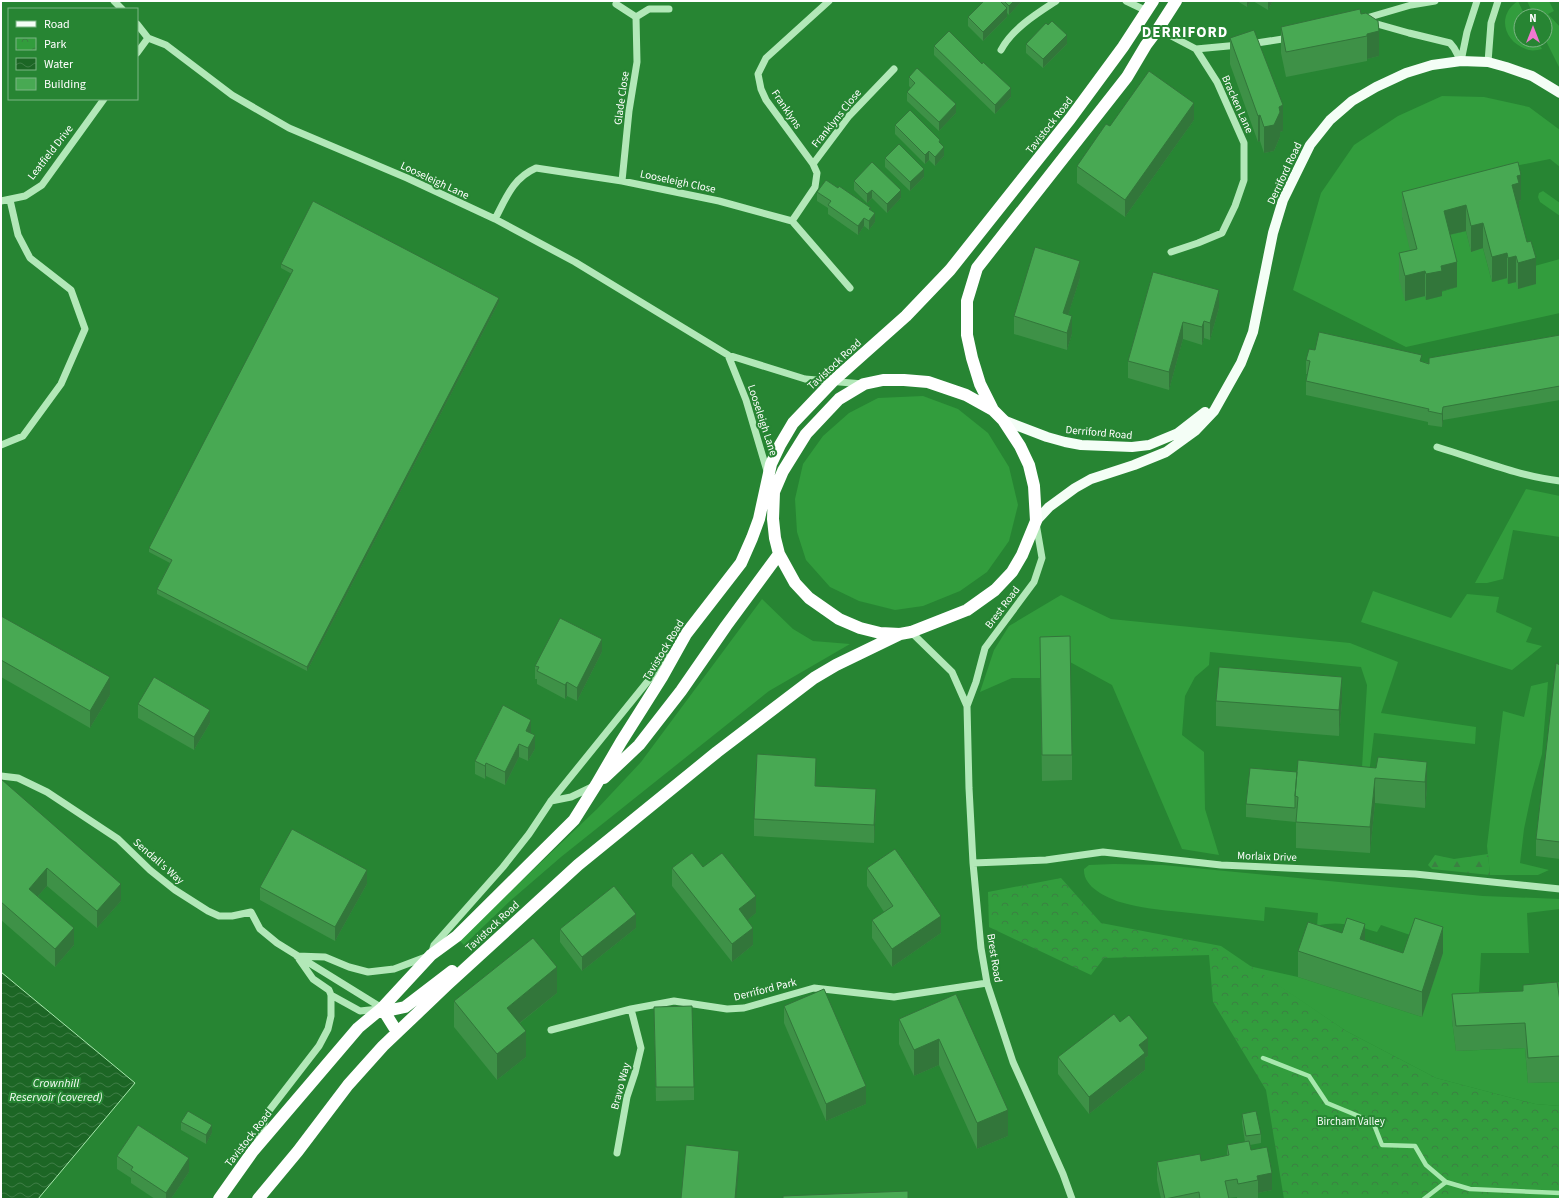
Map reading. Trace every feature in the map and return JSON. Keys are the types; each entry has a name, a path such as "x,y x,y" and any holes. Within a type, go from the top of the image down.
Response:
{"highway":[{"path":"993,410 980,384 967,335 966,301 977,268 1127,77 1146,45 1176,1"},
{"name":"Tavistock Road","path":"219,1199 253,1150 348,1038 382,1008 431,955 457,936 574,820 662,677 686,634 741,563 759,519 771,464 793,423 833,381 906,316 950,270 1070,119 1110,65 1150,6"},
{"path":"905,633 880,633 860,628 839,619 809,598 795,583 779,554 775,538 773,519 774,492 783,471 806,434 840,400 864,384 883,380 904,380 928,382 966,396 993,410 1003,420 1020,446 1029,465 1034,486 1036,520"},
{"name":"Tavistock Road","path":"258,1199 298,1151 348,1085 398,1032 578,865 718,752 814,678 836,665 905,633 967,610 995,590 1012,572 1022,555 1036,520"},
{"name":"Tavistock Road","path":"596,785 640,746 779,554"},
{"path":"382,1008 391,1010 405,1007 464,962 495,941"},
{"path":"382,1008 398,1032"}],"main road":[{"name":"Derriford Road","path":"1036,520 1049,507 1075,488 1091,479 1166,452 1195,431 1214,411 1241,363 1253,332 1273,233 1283,200 1310,145 1330,120 1352,101 1376,87 1406,74 1432,65 1461,61 1488,62 1532,76 1560,93"},
{"name":"Derriford Road","path":"1003,420 1047,437 1065,442 1081,445 1132,448 1149,445 1178,433 1203,414 1226,390"}],"street":[{"name":"Franklyns","path":"792,221 815,187 817,173 813,164 766,100 761,89 758,74 766,58 829,1"},
{"path":"1001,50 1005,43 1029,19 1056,1"},
{"path":"1126,1 1150,6"},
{"path":"1435,1 1411,5 1359,20 1450,43 1461,61"},
{"path":"1461,61 1467,32 1477,1"},
{"path":"1488,62 1491,23 1498,1"},
{"path":"616,4 636,17 649,9 669,9"},
{"name":"Glade Close","path":"622,181 629,111 637,62 636,17"},
{"path":"138,25 148,38 138,52"},
{"path":"1158,29 1196,50 1237,46 1298,36"},
{"name":"Looseleigh Lane","path":"148,38 166,45 232,95 289,128 407,178 495,219 575,262 728,355 805,379 864,384"},
{"name":"Bracken Lane","path":"1171,252 1198,243 1222,232 1235,206 1244,180 1244,143 1217,82 1196,50"},
{"name":"Franklyns Close","path":"813,164 849,116 894,69"},
{"name":"Leatfield Drive","path":"1,201 25,196 42,184 103,100"},
{"name":"Looseleigh Close","path":"495,219 518,179 525,172 536,168 622,181 719,201 792,221"},
{"path":"1,445 23,436 61,384 85,329 71,290 30,258 18,235 10,200"},
{"path":"792,221 850,288"},
{"name":"Looseleigh Lane","path":"728,355 746,400 774,492"},
{"path":"1437,447 1546,480 1560,482"},
{"name":"Brest Road","path":"1036,520 1042,558 1034,582 985,648 976,682 967,706 969,788 973,863 987,983 1013,1062 1063,1174 1072,1199"},
{"name":"Brest Road","path":"905,633 952,672 967,706"},
{"path":"551,801 686,634"},
{"name":"Sendall's Way","path":"1,776 18,778 47,792 118,839 150,870 175,890 208,911 218,916 232,916 251,912 260,929 277,943 382,1008"},
{"name":"Tavistock Road","path":"431,955 434,945 503,867 529,834 551,801 571,797 596,785"},
{"name":"Morlaix Drive","path":"973,863 1046,860 1103,852 1221,865 1415,874 1560,889"},
{"name":"Sendall's Way","path":"297,956 325,958 368,972 394,969 431,955"},
{"name":"Sendall's Way","path":"297,956 313,979 329,990 331,996 360,1011 382,1008"},
{"name":"Derriford Park","path":"551,1030 674,1001 727,1010 744,1008 814,988 894,996 987,983"},
{"path":"253,1150 268,1112 319,1046 328,1029 331,1016 331,996"},
{"name":"Bravo Way","path":"617,1153 627,1097 641,1048 631,1010"}],"green space":[{"path":"1518,1 1521,8 1513,8 1513,41 1506,29 1505,22 1511,7"},
{"path":"1527,1 1549,1 1552,8 1530,8"},
{"path":"1553,19 1560,27 1560,69 1550,48 1553,48"},
{"path":"1524,48 1542,49 1536,50"},
{"path":"1442,96 1484,97 1529,107 1560,130 1560,167 1550,159 1500,169 1402,217 1426,300 1441,296 1441,292 1457,287 1444,236 1466,231 1471,251 1483,248 1492,282 1507,278 1508,284 1516,282 1531,267 1560,259 1560,313 1406,347 1293,290 1321,193 1354,145 1398,116"},
{"path":"1543,191 1560,203 1560,216 1540,202 1538,197 1539,193"},
{"path":"923,396 958,409 988,433 1009,467 1018,505 1009,541 987,572 960,591 923,606 895,610 859,601 830,587 806,560 797,532 795,499 803,464 823,436 849,413 878,398"},
{"path":"1526,489 1560,496 1560,537 1513,530 1503,579 1487,583 1475,583"},
{"path":"1373,591 1451,618 1467,594 1499,597 1496,612 1532,628 1526,642 1542,646 1512,670 1361,622"},
{"path":"1061,595 1111,619 1350,643 1398,662 1381,713 1476,727 1475,744 1374,733 1369,774 1361,784 1367,685 1361,667 1210,652 1209,665 1195,677 1185,696 1182,735 1204,752 1205,809 1219,855 1182,849 1112,685 1070,662 1040,662 1040,678 1012,678 980,692 994,650 1009,626"},
{"path":"762,599 793,629 813,641 850,644 769,691 561,857 510,901 464,945 459,940 597,809 641,762"},
{"path":"1548,682 1542,754 1524,829 1520,863 1549,870 1538,875 1490,875 1487,846 1503,711 1524,717 1531,686"},
{"path":"1488,854 1490,875 1432,869 1428,865 1435,855 1454,859"},
{"path":"1089,865 1163,865 1483,896 1560,899 1560,909 1527,913 1529,953 1481,953 1479,992 1550,992 1550,983 1560,982 1560,1026 1452,1020 1456,1051 1525,1048 1528,1083 1560,1082 1560,1106 1535,1104 1436,1078 1346,1031 1249,966 1298,977 1422,1017 1416,937 1381,925 1377,932 1340,924 1325,924 1317,926 1318,913 1265,907 1264,921 1158,910 1127,904 1108,897 1096,890 1087,881 1085,875 1084,869"},
{"name":"Bircham Valley","path":"1061,878 1101,923 1221,946 1346,1031 1436,1078 1535,1104 1560,1106 1560,1199 1284,1199 1266,1090 1213,1002 1209,955 1104,958 1091,975 989,927 988,892"}],"water":[{"name":"Crownhill Reservoir (covered)","path":"1,972 135,1083 38,1199 1,1199"}],"building":[{"path":"984,1 1000,1 1007,8 983,32 968,17"},
{"path":"1004,1 1014,1 1009,6"},
{"path":"1360,9 1361,14 1366,13 1378,21 1379,31 1367,34 1367,36 1286,52 1281,27"},
{"path":"1052,21 1067,35 1043,59 1026,44 1046,23 1048,25"},
{"path":"1254,30 1283,105 1279,107 1280,112 1274,125 1264,127 1260,115 1258,116 1230,38"},
{"path":"949,31 982,64 983,62 1011,88 995,105 934,46"},
{"path":"917,68 956,104 939,122 907,92 915,83 909,77"},
{"path":"1149,71 1194,103 1125,200 1077,166 1106,124 1110,126"},
{"path":"910,110 940,140 939,142 944,147 935,157 929,151 925,155 895,125"},
{"path":"899,144 924,169 910,182 885,158"},
{"path":"872,162 901,190 887,204 872,190 867,194 854,181"},
{"path":"1518,162 1521,175 1517,176 1519,183 1512,185 1527,242 1531,241 1536,258 1518,263 1516,256 1508,258 1507,253 1492,257 1483,223 1471,226 1466,205 1444,211 1457,262 1441,266 1442,271 1426,274 1425,271 1405,276 1399,253 1417,249 1402,192"},
{"path":"826,180 838,188 839,186 871,208 869,209 875,213 869,221 864,218 858,226 828,205 831,201 817,192"},
{"path":"313,201 499,298 307,667 157,589 172,560 149,548 293,270 281,264"},
{"path":"1035,247 1080,261 1063,313 1072,316 1067,333 1014,316"},
{"path":"1153,272 1219,290 1210,323 1204,321 1202,327 1183,322 1169,372 1128,361"},
{"path":"1319,332 1422,355 1420,361 1429,364 1429,358 1560,335 1560,386 1443,407 1442,414 1428,411 1429,409 1306,381 1310,361 1306,360 1309,349 1315,350"},
{"path":"1,616 110,677 90,711 1,660"},
{"path":"560,618 602,639 577,688 567,682 565,685 537,671 539,667 535,666"},
{"path":"1070,636 1072,755 1042,755 1040,637"},
{"path":"1556,663 1560,665 1560,842 1536,839"},
{"path":"1219,667 1342,677 1339,710 1216,701"},
{"path":"154,677 210,710 194,737 138,704"},
{"path":"503,705 531,720 526,731 535,735 528,748 519,744 505,772 486,763 485,766 475,761"},
{"path":"757,754 816,758 815,786 876,789 874,825 754,819"},
{"path":"1378,757 1427,762 1425,782 1375,778 1370,827 1296,822 1298,797 1295,796 1298,760 1376,768"},
{"path":"1250,768 1297,772 1295,808 1246,804"},
{"path":"1,779 121,884 97,911 47,868 29,889 74,928 55,949 1,902"},
{"path":"292,829 367,870 335,927 260,887"},
{"path":"895,849 941,916 892,949 872,920 893,906 867,868"},
{"path":"692,853 703,867 722,853 756,896 739,909 753,928 732,944 672,868"},
{"path":"614,886 636,914 582,957 560,929"},
{"path":"1347,918 1365,924 1360,939 1403,953 1415,918 1443,927 1422,992 1298,951 1308,922 1342,933"},
{"path":"533,938 557,967 507,1008 526,1031 497,1054 454,1001"},
{"path":"1557,982 1560,1001 1560,1056 1528,1058 1525,1023 1456,1026 1452,994 1523,991 1523,985"},
{"path":"824,989 866,1086 826,1104 784,1006"},
{"path":"956,994 1008,1110 977,1123 939,1039 914,1050 899,1019"},
{"path":"692,1006 694,1087 656,1087 654,1007"},
{"path":"1114,1014 1120,1022 1129,1015 1148,1038 1139,1045 1145,1053 1089,1097 1058,1057"},
{"path":"188,1111 212,1125 206,1135 181,1122"},
{"path":"1256,1111 1261,1134 1246,1136 1242,1114"},
{"path":"138,1125 189,1158 166,1193 131,1170 133,1167 117,1156"},
{"path":"1249,1141 1251,1150 1267,1147 1272,1173 1257,1176 1258,1180 1238,1184 1237,1179 1225,1181 1229,1199 1200,1199 1199,1192 1165,1199 1157,1162 1200,1154 1201,1161 1229,1155 1227,1145"},
{"path":"686,1145 739,1151 735,1199 681,1199"},
{"path":"908,1191 908,1199 783,1199 783,1196"}],"waterway":[{"path":"1263,1058 1309,1076 1327,1103 1373,1122 1382,1145 1415,1146 1426,1165 1446,1182 1470,1189 1560,1193"},
{"path":"1424,1199 1446,1182"}],"district":[{"name":"DERRIFORD","path":"1185,32"}]}
